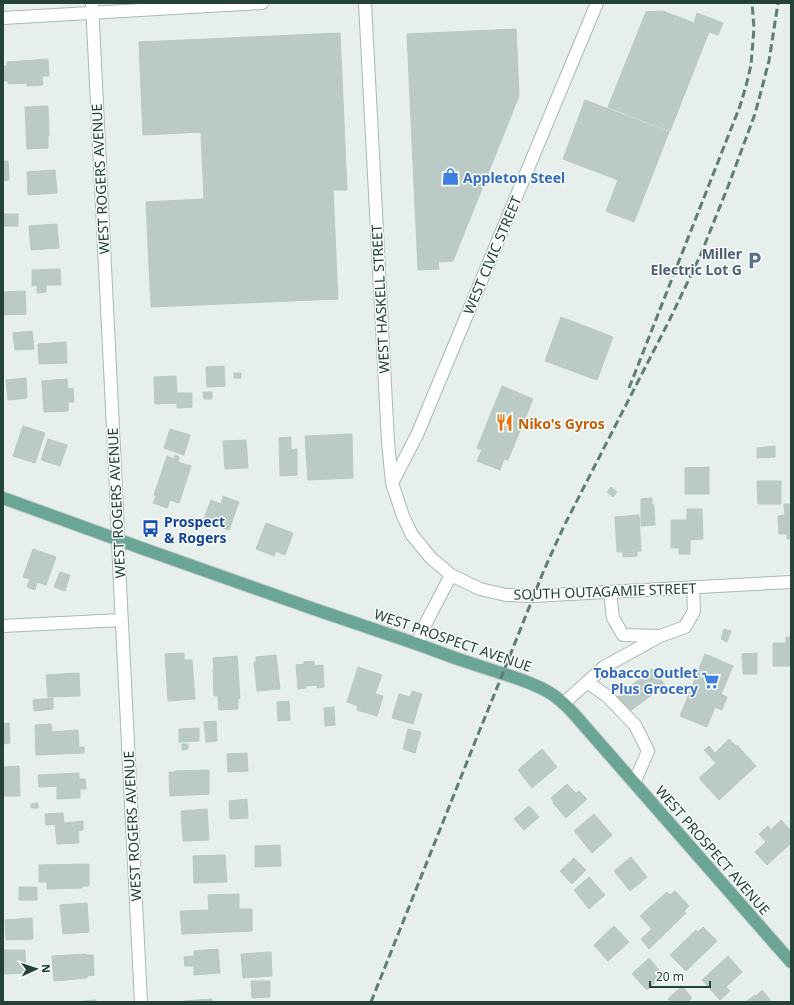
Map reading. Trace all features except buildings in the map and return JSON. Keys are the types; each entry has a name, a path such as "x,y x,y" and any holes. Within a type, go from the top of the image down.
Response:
{"main road":[{"name":"WEST PROSPECT AVENUE","path":"3,498 314,609 536,685 552,693 564,702 791,962"}],"street":[{"path":"3,18 92,8 262,3"},
{"name":"WEST HASKELL STREET","path":"365,3 388,442 392,483 402,516 412,535 431,558 451,575"},
{"name":"WEST CIVIC STREET","path":"392,483 417,436 597,3"},
{"name":"WEST ROGERS AVENUE","path":"92,8 141,1002"},
{"path":"417,644 451,575"},
{"name":"SOUTH OUTAGAMIE STREET","path":"451,575 480,589 506,595 533,596 791,582"},
{"path":"564,702 604,667 660,636 685,627 694,611 693,587"},
{"path":"610,593 613,618 623,635 660,636"},
{"path":"3,626 121,620"},
{"path":"587,682 607,696 635,725 648,751 634,782"}],"railway":[{"path":"629,388 740,106 751,65 754,28 752,3"},
{"path":"371,1002 544,570 564,526 670,319 701,254 755,114 769,61 778,3"}],"place":[{"name":"Appleton Steel","path":"450,177"},
{"name":"Miller Electric Lot G","path":"755,261"},
{"name":"Niko's Gyros","path":"505,423"},
{"name":"Prospect & Rogers","path":"151,529"},
{"name":"Tobacco Outlet Plus Grocery","path":"711,680"}]}
